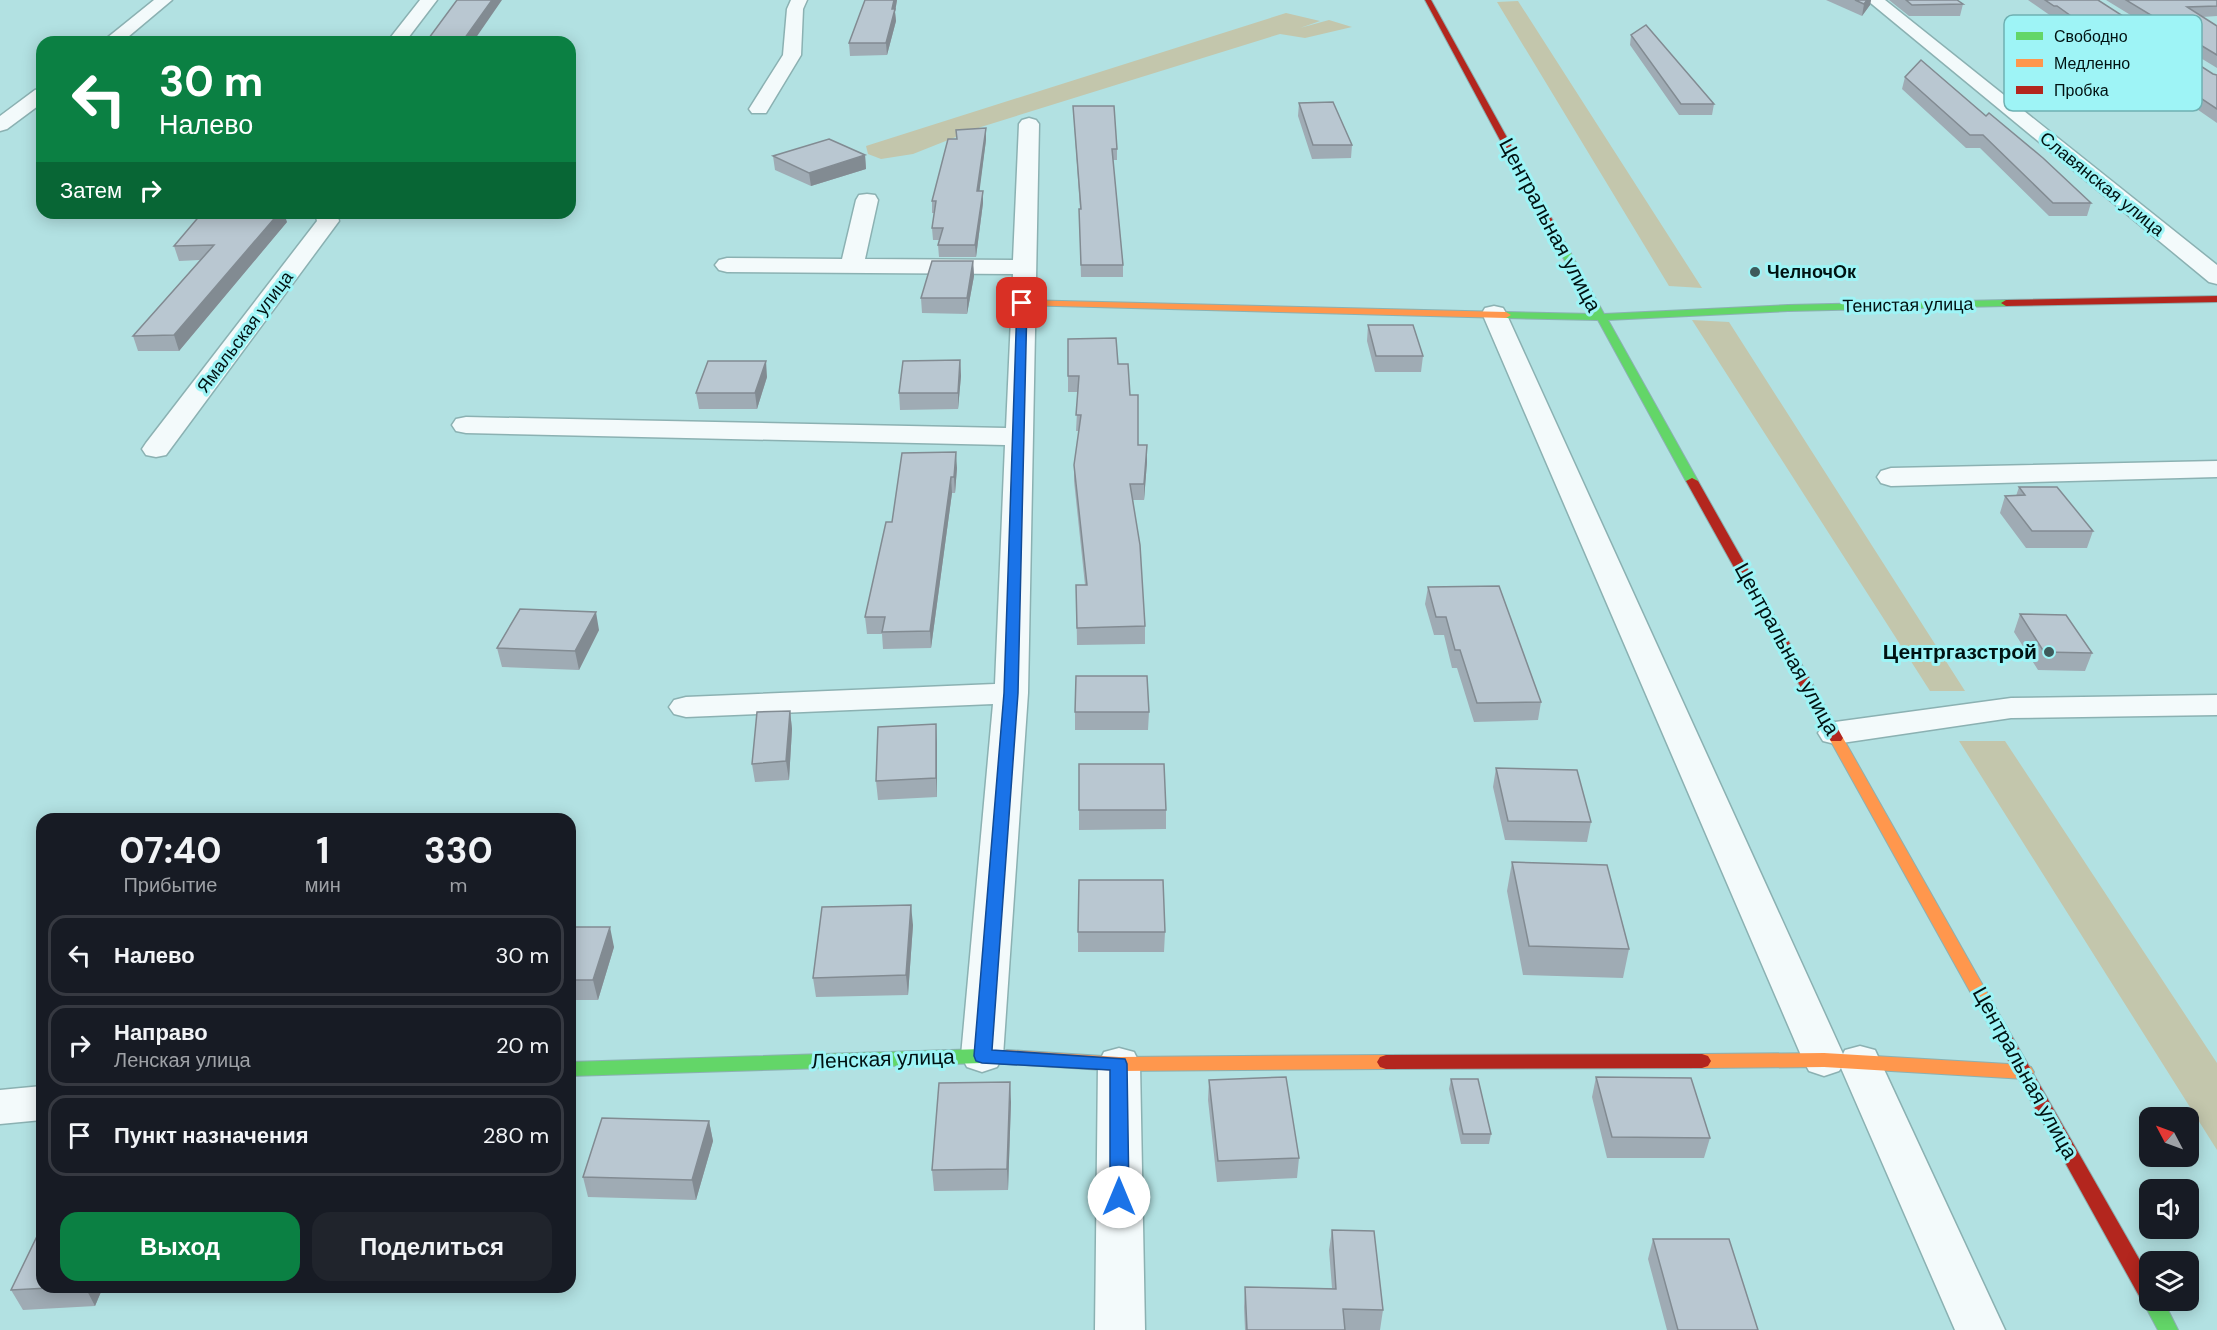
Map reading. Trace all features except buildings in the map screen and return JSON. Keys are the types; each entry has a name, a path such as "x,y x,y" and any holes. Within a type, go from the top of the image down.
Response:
{"main road":[{"name":"Центральная улица","path":"1428,0 1600,316 2139,1277"},
{"name":"Тенистая улица","path":"1022,303 1600,316 1788,308 2217,299"},
{"path":"982,1056 1119,1064 1842,1061 2025,1072"},
{"name":"Ленская улица","path":"576,1069 982,1056"},
{"path":"2158,1311 2168,1330"}],"street":[{"path":"119,36 164,0"},
{"path":"401,36 429,0"},
{"path":"759,109 792,55 795,9 799,0"},
{"name":"Славянская улица","path":"1875,0 2004,104"},
{"path":"0,125 36,98"},
{"name":"Славянская улица","path":"2012,111 2217,277"},
{"name":"Ленская улица","path":"982,1056 1011,693 1029,124"},
{"path":"852,264 867,200"},
{"name":"Ямальская улица","path":"156,449 328,219"},
{"path":"727,265 852,264 1024,267"},
{"path":"1494,312 1842,1061 1980,1330"},
{"path":"466,425 1019,437"},
{"path":"1891,477 2217,469"},
{"path":"686,707 1011,693"},
{"path":"1835,734 2011,708 2217,705"},
{"path":"1119,1064 1120,1330"},
{"path":"0,1107 36,1103"}],"green space":[{"path":"1518,1 1702,288 1669,286 1497,2"},
{"path":"1286,13 1320,21 1300,28 1329,20 1352,27 1305,38 1280,34 981,127 913,154 881,159 868,154 866,146"},
{"path":"1692,320 1729,322 1965,691 1930,691"},
{"path":"1959,741 2005,741 2217,1063 2217,1150 2199,1121 2199,1107 2190,1107"}],"traffic: fast":[{"path":"1564,250 1692,481"},
{"path":"1506,315 1600,317 1788,308 2006,303"},
{"path":"576,1069 1007,1057"},
{"path":"2158,1311 2168,1330"}],"traffic: slow":[{"path":"1022,303 1506,315"},
{"path":"1836,738 1988,1009"},
{"path":"1007,1057 1119,1064 1386,1062"},
{"path":"1702,1061 1824,1060 2025,1072"}],"traffic: jam":[{"path":"1428,0 1564,250"},
{"path":"2006,303 2217,299"},
{"path":"1692,481 1836,738"},
{"path":"1988,1009 2139,1277"},
{"path":"1386,1062 1702,1061"}],"place":[{"name":"ЧелночОк","path":"1755,272"},
{"name":"Центргазстрой","path":"2049,652"}],"route":[{"path":"1022,303 1011,693 982,1056 1119,1064 1119,1197"}]}
